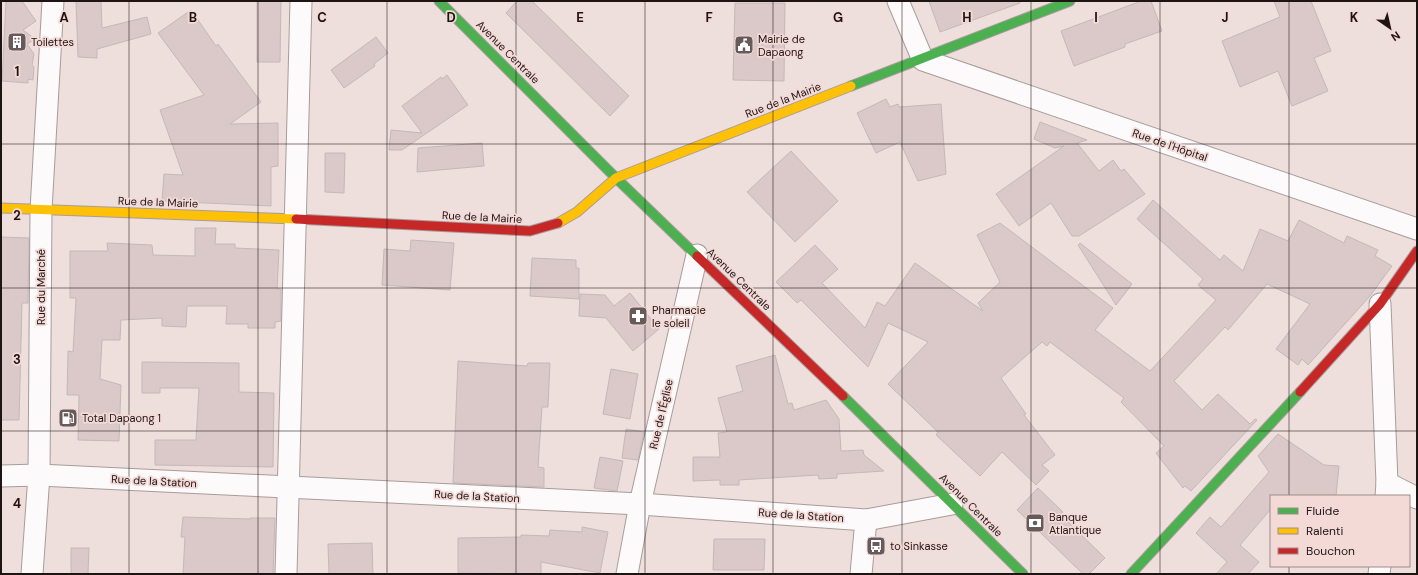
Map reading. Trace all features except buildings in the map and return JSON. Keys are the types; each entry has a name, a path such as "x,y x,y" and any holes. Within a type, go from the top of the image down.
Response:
{"main road":[{"name":"Avenue Centrale","path":"439,1 616,178 697,255 1023,574"},
{"name":"Rue de la Mairie","path":"1,208 296,219 530,232 545,229 561,223 577,212 616,178 923,60 1070,1"},
{"path":"1131,574 1322,369 1380,304 1417,251"}],"street":[{"name":"Rue du Marché","path":"32,574 39,475 41,210 53,1"},
{"path":"286,574 301,1"},
{"path":"898,1 923,60"},
{"name":"Rue de l'Hôpital","path":"923,60 1417,230"},
{"name":"Rue de l'Église","path":"627,574 640,504 697,255"},
{"path":"1380,304 1386,489 1407,495"},
{"name":"Rue de la Station","path":"1,476 39,475 640,504 866,520 952,504"},
{"path":"861,574 866,520"}],"traffic: fast":[{"path":"439,1 616,178 697,256"},
{"path":"851,86 1070,1"},
{"path":"1131,574 1300,392"},
{"path":"843,396 1023,574"}],"traffic: slow":[{"path":"558,223 577,212 616,178 851,86"},
{"path":"1,208 296,219"}],"traffic: jam":[{"path":"296,219 530,231 558,223"},
{"path":"1300,392 1380,304 1417,251"},
{"path":"697,256 843,396"}],"place":[{"name":"Toilettes","path":"17,42"},
{"name":"Mairie de Dapaong","path":"744,45"},
{"name":"Pharmacie le soleil","path":"638,316"},
{"name":"Total Dapaong 1","path":"68,418"},
{"name":"Banque Atlantique","path":"1035,523"},
{"name":"to Sinkasse","path":"876,546"}]}
